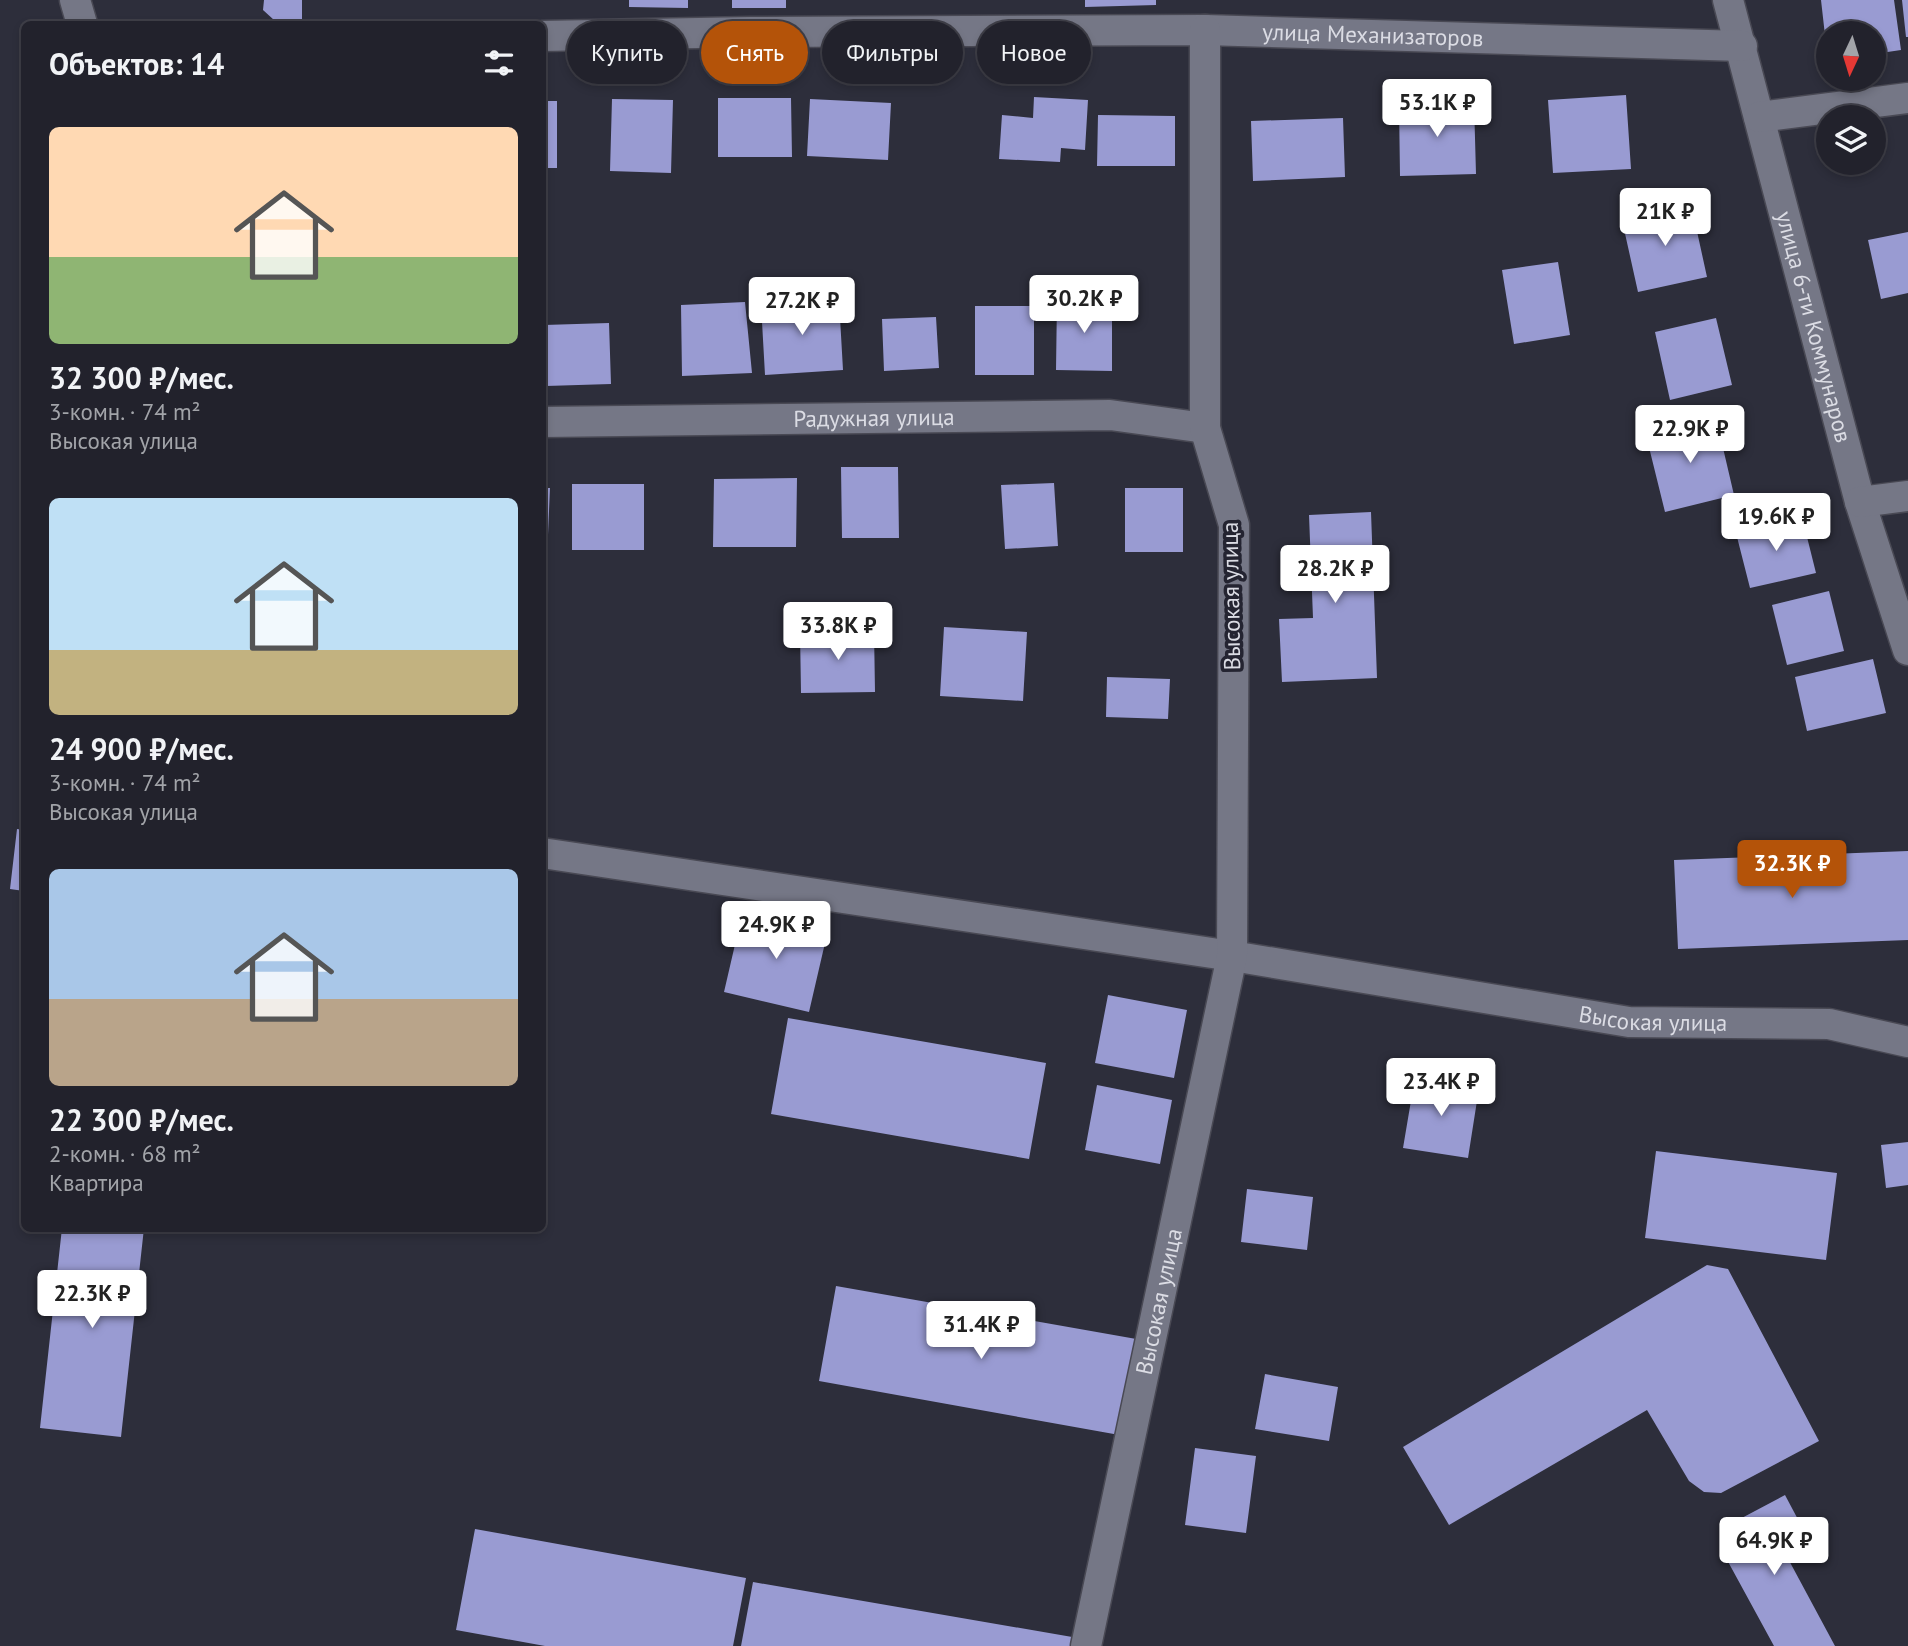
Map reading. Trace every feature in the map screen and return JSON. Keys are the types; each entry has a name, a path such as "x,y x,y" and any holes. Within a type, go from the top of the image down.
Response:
{"street":[{"path":"75,0 81,21"},
{"name":"улица 6-ти Коммунаров","path":"1728,0 1860,502 1908,650"},
{"name":"улица Механизаторов","path":"546,36 1205,30 1742,46"},
{"name":"Высокая улица","path":"1086,1646 1232,956 1234,525 1205,428 1205,30"},
{"path":"1759,117 1908,98"},
{"name":"Радужная улица","path":"546,422 1110,415 1205,428"},
{"path":"1860,502 1908,496"},
{"name":"Высокая улица","path":"546,854 1232,956 1629,1022 1829,1024 1908,1042"}],"building":[{"path":"264,0 302,0 302,21 274,20 263,10"},
{"path":"629,0 688,0 688,8 629,7"},
{"path":"732,0 786,0 786,8 732,8"},
{"path":"1085,0 1156,0 1156,5 1085,7"},
{"path":"1821,0 1894,0 1901,50 1886,52 1886,21 1823,21"},
{"path":"1902,0 1908,0 1908,37 1906,37"},
{"path":"1626,95 1631,169 1553,173 1548,100"},
{"path":"1034,97 1088,100 1085,150 1061,148 1060,162 999,159 1002,115 1033,118"},
{"path":"718,98 791,98 792,157 718,157"},
{"path":"612,99 673,100 671,173 610,171"},
{"path":"810,99 891,103 888,160 807,156"},
{"path":"546,101 557,101 557,168 546,168"},
{"path":"1474,102 1476,174 1400,176 1399,104"},
{"path":"1098,115 1175,116 1175,166 1097,166"},
{"path":"1343,118 1345,177 1253,181 1251,121"},
{"path":"1691,204 1707,277 1638,292 1622,220"},
{"path":"1908,232 1908,293 1881,299 1868,240"},
{"path":"1558,262 1570,335 1514,344 1502,270"},
{"path":"1057,299 1112,299 1112,371 1056,370"},
{"path":"839,300 843,370 765,375 761,304"},
{"path":"745,302 752,373 682,376 681,305"},
{"path":"975,306 1034,306 1034,375 975,375"},
{"path":"936,317 939,368 884,371 882,319"},
{"path":"1716,318 1732,385 1670,400 1655,332"},
{"path":"609,323 611,384 546,386 546,325"},
{"path":"1716,418 1734,495 1665,512 1646,435"},
{"path":"841,467 898,467 899,538 842,538"},
{"path":"797,478 796,547 713,547 714,479"},
{"path":"1054,483 1058,546 1005,549 1001,485"},
{"path":"572,484 644,484 644,550 572,550"},
{"path":"546,488 550,488 547,558"},
{"path":"1125,488 1183,488 1183,552 1125,552"},
{"path":"1371,512 1377,678 1282,682 1279,619 1313,618 1309,515"},
{"path":"1802,517 1816,573 1750,588 1736,533"},
{"path":"1829,591 1844,651 1787,665 1772,605"},
{"path":"944,627 1027,632 1023,701 940,696"},
{"path":"874,630 875,692 801,693 800,631"},
{"path":"1873,659 1886,713 1807,731 1795,677"},
{"path":"1107,677 1170,679 1168,719 1106,717"},
{"path":"17,829 21,830 21,891 10,889"},
{"path":"1908,851 1908,940 1678,949 1674,860"},
{"path":"743,910 828,930 809,1012 724,992"},
{"path":"1108,995 1187,1010 1174,1078 1095,1063"},
{"path":"788,1018 1046,1063 1029,1159 771,1114"},
{"path":"1415,1077 1479,1088 1468,1158 1403,1148"},
{"path":"1097,1085 1172,1100 1160,1164 1085,1150"},
{"path":"1908,1142 1908,1185 1886,1188 1881,1145"},
{"path":"1656,1151 1837,1173 1826,1260 1645,1238"},
{"path":"1247,1189 1313,1197 1307,1250 1241,1242"},
{"path":"62,1232 144,1232 121,1437 40,1428"},
{"path":"1707,1265 1728,1269 1819,1441 1721,1493 1704,1492 1689,1481 1647,1410 1449,1525 1403,1447"},
{"path":"836,1286 1142,1340 1125,1436 819,1381"},
{"path":"1265,1374 1338,1387 1329,1441 1255,1429"},
{"path":"1195,1448 1256,1456 1246,1533 1185,1525"},
{"path":"1785,1495 1802,1527 1778,1540 1835,1646 1774,1646 1726,1558 1728,1537 1738,1520"},
{"path":"475,1529 746,1578 733,1646 545,1646 456,1630"},
{"path":"753,1582 1078,1638 1077,1646 741,1646"}]}
